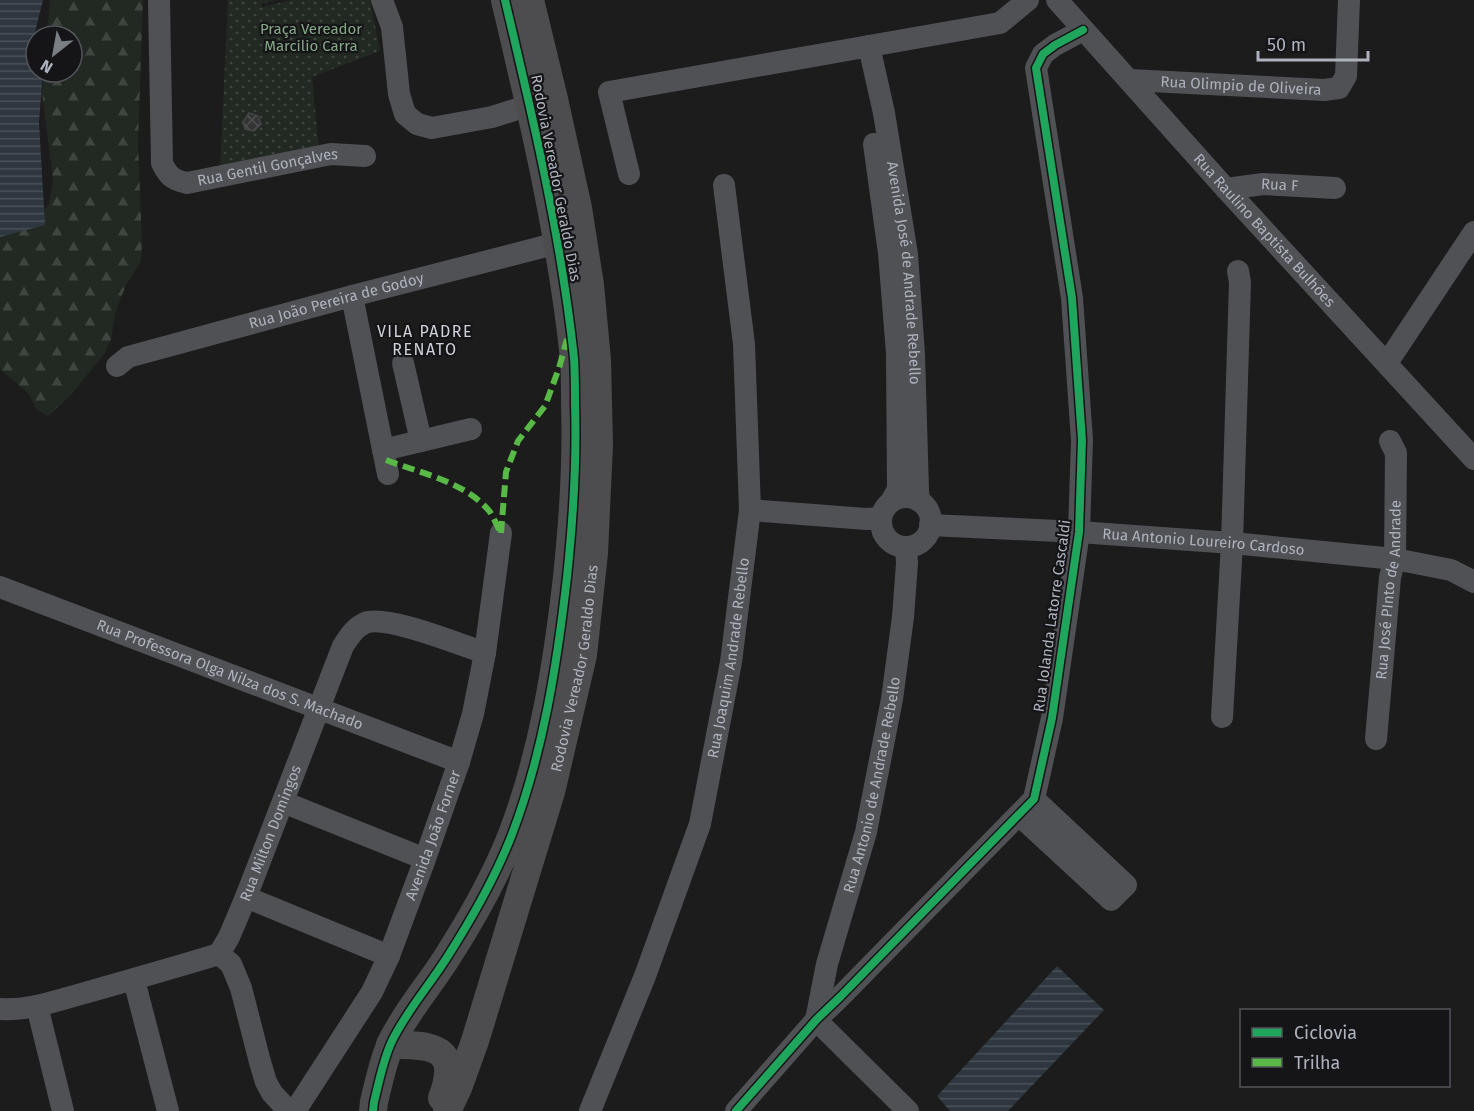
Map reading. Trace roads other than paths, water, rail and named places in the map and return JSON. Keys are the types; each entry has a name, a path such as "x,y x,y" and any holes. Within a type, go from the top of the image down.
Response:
{"main road":[{"name":"Rodovia Vereador Geraldo Dias","path":"373,1111 390,1045 477,908 498,867 521,810 534,767 560,636 572,532 576,446 574,360 558,243 530,105 505,0"},
{"name":"Rodovia Vereador Geraldo Dias","path":"447,1111 475,1041 551,792 583,655 594,553 599,445 597,360 590,285 578,208 530,0"},
{"path":"390,1045 424,1046 445,1057 449,1067 448,1082 438,1111"}],"street":[{"name":"Rua Gentil Gonçalves","path":"159,0 162,163 166,172 176,181 187,183 331,154 365,156"},
{"path":"382,0 392,27 399,94 405,114 417,124 432,128 492,117 530,105"},
{"path":"629,174 609,92 1000,23 1028,0"},
{"name":"Rua Raulino Baptista Bulhões","path":"1057,0 1226,189 1474,459"},
{"name":"Rua Olimpio de Oliveira","path":"1130,80 1324,90 1339,88 1346,76 1349,0"},
{"name":"Rua Iolanda Latorre Cascaldi","path":"736,1111 816,1020 1026,807 1052,718 1079,532 1082,440 1072,298 1036,68 1043,54 1083,30"},
{"name":"Avenida José de Andrade Rebello","path":"862,47 886,123 907,254 914,354 919,501"},
{"name":"Avenida José de Andrade Rebello","path":"862,47 869,112 890,253 897,353 898,489 886,509"},
{"name":"Rua F","path":"1226,189 1263,184 1335,188"},
{"name":"Rua Joaquim Andrade Rebello","path":"590,1111 645,976 700,824 731,663 750,510 744,344 724,185"},
{"path":"1387,363 1474,232"},
{"name":"Rua João Pereira de Godoy","path":"117,366 128,357 558,243"},
{"path":"1222,717 1232,543 1240,282 1238,271"},
{"path":"352,296 388,474"},
{"path":"403,363 422,441"},
{"path":"383,450 471,429"},
{"name":"Rua José PInto de Andrade","path":"1376,739 1390,577 1395,559 1396,453 1390,441"},
{"path":"750,510 866,519 906,497 913,498 919,501 930,518 930,525 924,538 913,546 906,547 898,546 887,538 883,532 886,509"},
{"name":"Rua Antonio Loureiro Cardoso","path":"930,525 1079,532 1232,543 1395,559 1451,570 1474,582"},
{"name":"Avenida João Forner","path":"293,1111 372,992 425,859 473,714 485,653 501,533"},
{"name":"Rua Antonio de Andrade Rebello","path":"816,1020 827,963 867,832 890,710 903,618 906,547"},
{"name":"Rua Professora Olga Nilza dos S. Machado","path":"0,587 459,762"},
{"name":"Rua Milton Domingos","path":"219,954 246,897 343,646 352,632 366,622 385,621 485,653"},
{"path":"283,802 425,859"},
{"path":"246,897 388,956"},
{"path":"0,1010 37,1006 219,954 231,964 241,988 266,1082 272,1093 285,1107 293,1111"},
{"path":"134,980 168,1111"},
{"path":"37,1006 63,1111"},
{"path":"816,1020 908,1111"}],"district":[{"name":"VILA PADRE RENATO","path":"425,340"}],"park label":[{"name":"Praça Vereador Marcilio Carra","path":"311,38"}]}
